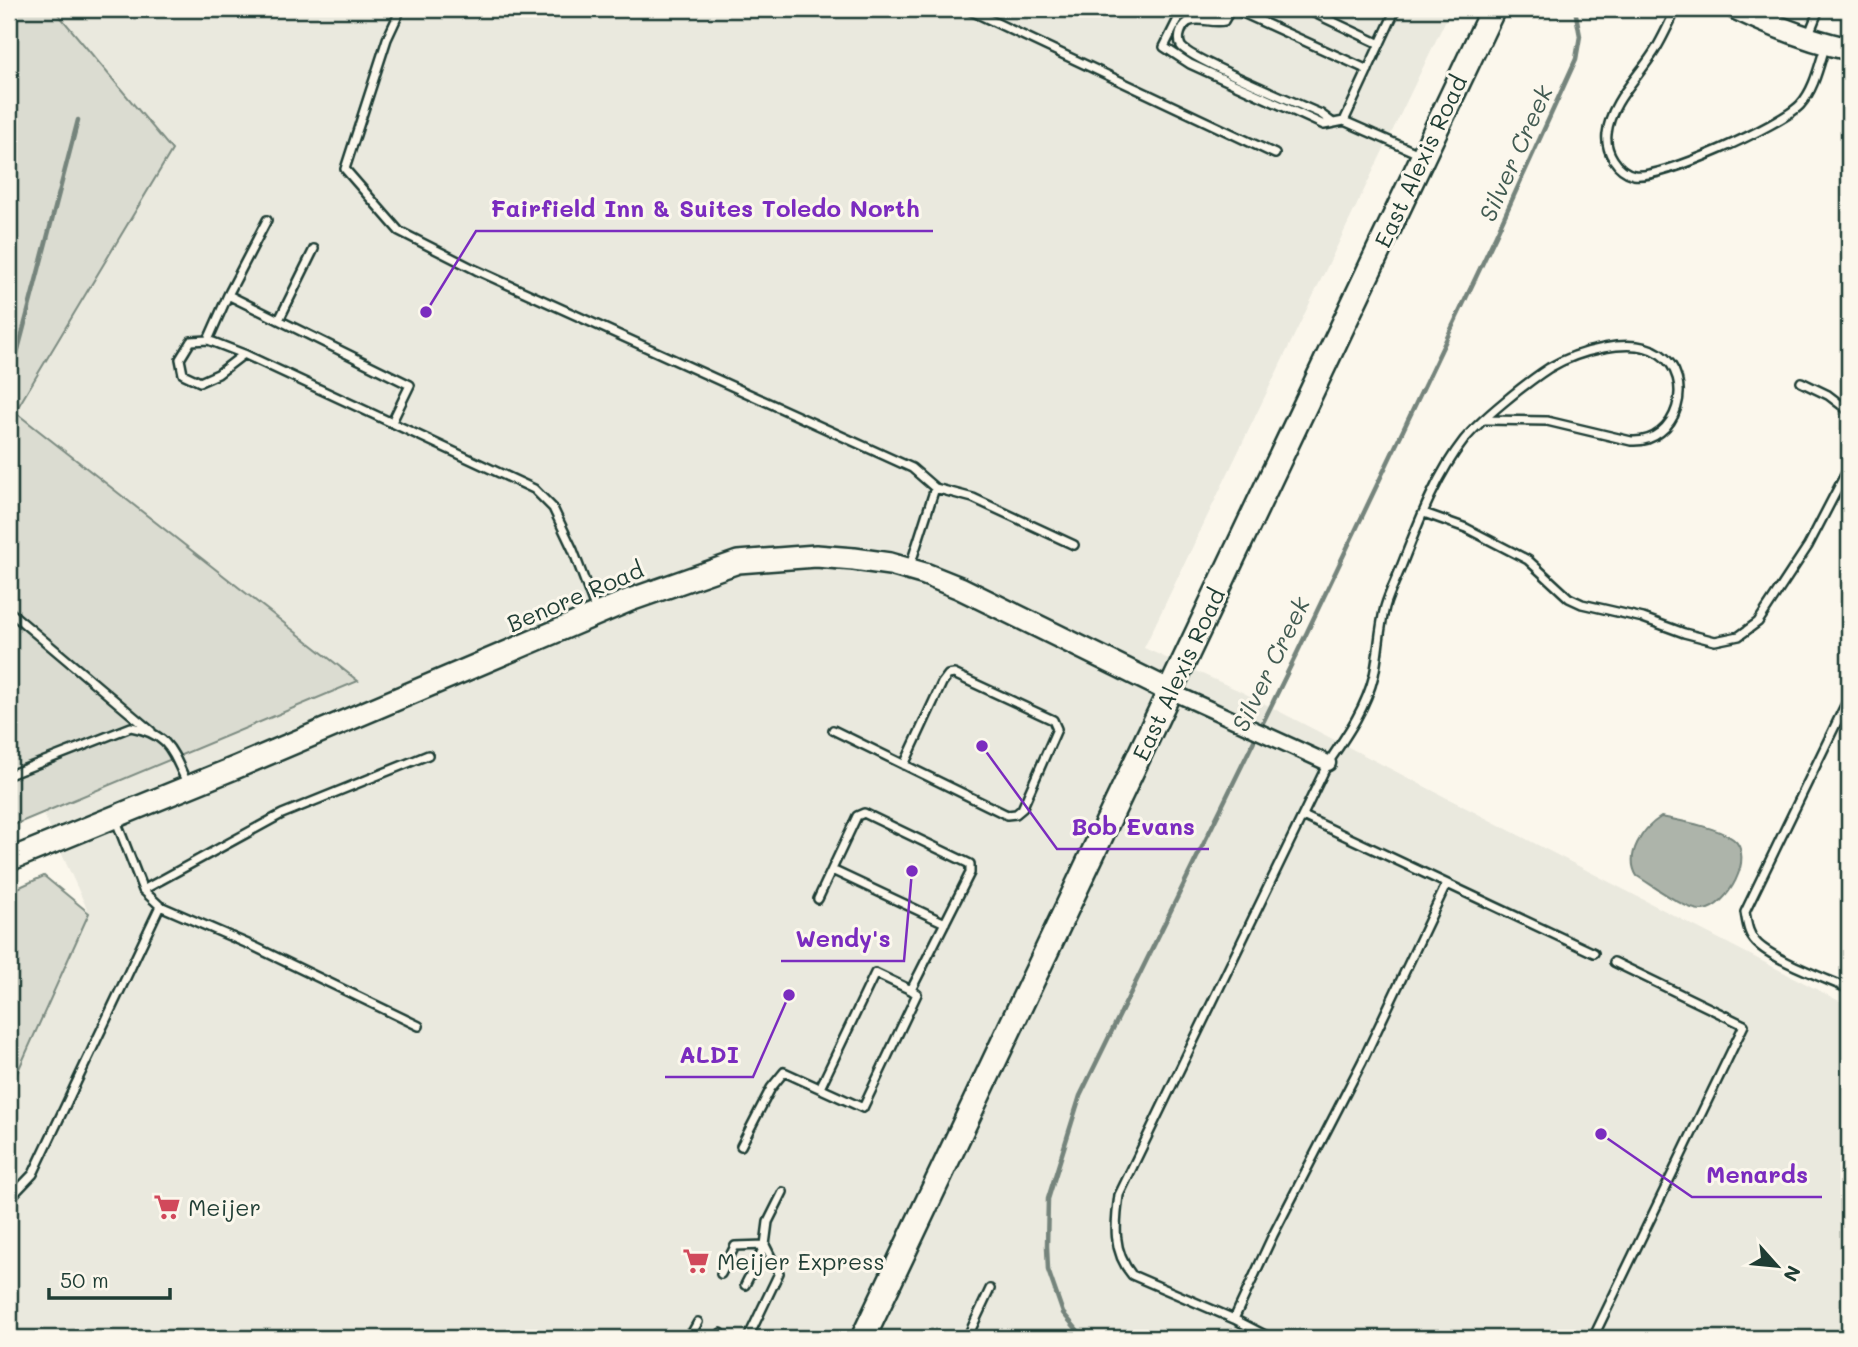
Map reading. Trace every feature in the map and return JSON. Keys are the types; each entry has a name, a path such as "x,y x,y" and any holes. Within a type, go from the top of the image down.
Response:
{"main road":[{"name":"East Alexis Road","path":"863,1338 1493,9"},
{"path":"1739,9 1782,30 1849,49"},
{"name":"Benore Road","path":"9,860 672,584 738,562 816,556 854,559 908,570 960,588 1170,691"}],"street":[{"path":"1170,691 1328,764"}],"lane":[{"path":"401,9 387,39 345,169 399,231 476,270 912,468 935,488 973,498 1074,545"},
{"path":"967,9 1275,153"},
{"path":"1183,9 1164,47 1191,64 1324,125 1344,121 1423,156"},
{"path":"1198,9 1224,21"},
{"path":"1333,123 1321,114 1200,59 1181,46 1179,38 1182,28 1189,21 1199,19 1215,23 1224,21 1232,9 1368,70"},
{"path":"1306,9 1380,44"},
{"path":"1344,121 1396,9"},
{"path":"1676,9 1657,47 1609,119 1606,138 1613,159 1622,169 1635,175 1655,174 1703,156 1783,119 1801,104 1814,80 1819,9"},
{"path":"208,340 267,220"},
{"path":"279,320 314,248"},
{"path":"228,295 410,385 392,422"},
{"path":"244,354 218,374 200,382 183,374 180,359 191,341 208,340 244,354 534,489 553,508 573,550 597,615"},
{"path":"1271,1338 1132,1275 1123,1265 1116,1244 1119,1195 1328,764 1359,717 1374,677 1385,607 1443,471 1466,438 1507,400 1549,369 1575,355 1608,347 1649,349 1661,355 1672,366 1677,380 1679,396 1675,414 1667,428 1645,442 1547,421 1486,420"},
{"path":"1801,382 1828,395 1849,411"},
{"path":"1424,513 1466,528 1528,559 1569,598 1715,641 1739,636 1758,622 1808,546 1849,467"},
{"path":"908,570 935,488"},
{"path":"9,611 170,747 189,787"},
{"path":"833,730 904,765 1007,815 1016,814 1022,809 1057,729 1053,720 954,674 948,675 942,682 904,765"},
{"path":"1849,697 1745,912 1749,931 1756,944 1778,957 1849,989"},
{"path":"9,775 131,727 152,731"},
{"path":"144,890 282,814 428,755"},
{"path":"818,898 857,816 864,813 970,864 970,873 911,990"},
{"path":"1303,816 1594,953"},
{"path":"115,817 144,890 160,906 255,947 419,1026"},
{"path":"832,870 945,923"},
{"path":"1234,1319 1273,1235 1363,1062 1446,885"},
{"path":"9,1199 33,1174 160,906"},
{"path":"1593,1338 1744,1025 1615,962"},
{"path":"741,1146 771,1088 783,1072 863,1108 917,993 875,973 820,1088"},
{"path":"745,1285 765,1245 768,1222 783,1192"},
{"path":"721,1274 735,1246 765,1245"},
{"path":"748,1338 779,1273 765,1245"},
{"path":"967,1338 990,1289"},
{"path":"689,1338 698,1322"}],"shaded area":[{"path":"9,9 54,9 172,150 15,412 358,681 9,827"},
{"path":"54,9 1451,9 1144,648 1240,691 1849,1006 1849,1338 9,1338 9,1091 89,913 43,813 357,681 15,412 172,150"},
{"path":"1661,817 1718,831 1733,839 1739,847 1740,868 1736,880 1712,907 1703,910 1688,907 1637,876 1633,859 1637,843"},
{"path":"44,876 89,913 9,1091 9,892"}],"waterway":[{"name":"Silver Creek","path":"1084,1338 1063,1313 1048,1270 1047,1246 1048,1199 1080,1096 1298,651 1496,235 1576,59 1580,36 1575,9"},
{"path":"9,384 78,120"}],"place":[{"name":"Fairfield Inn & Suites Toledo North","path":"426,312"},
{"name":"Bob Evans","path":"982,746"},
{"name":"Wendy's","path":"912,871"},
{"name":"ALDI","path":"789,995"},
{"name":"Menards","path":"1601,1134"},
{"name":"Meijer","path":"167,1207"},
{"name":"Meijer Express","path":"696,1261"}]}
